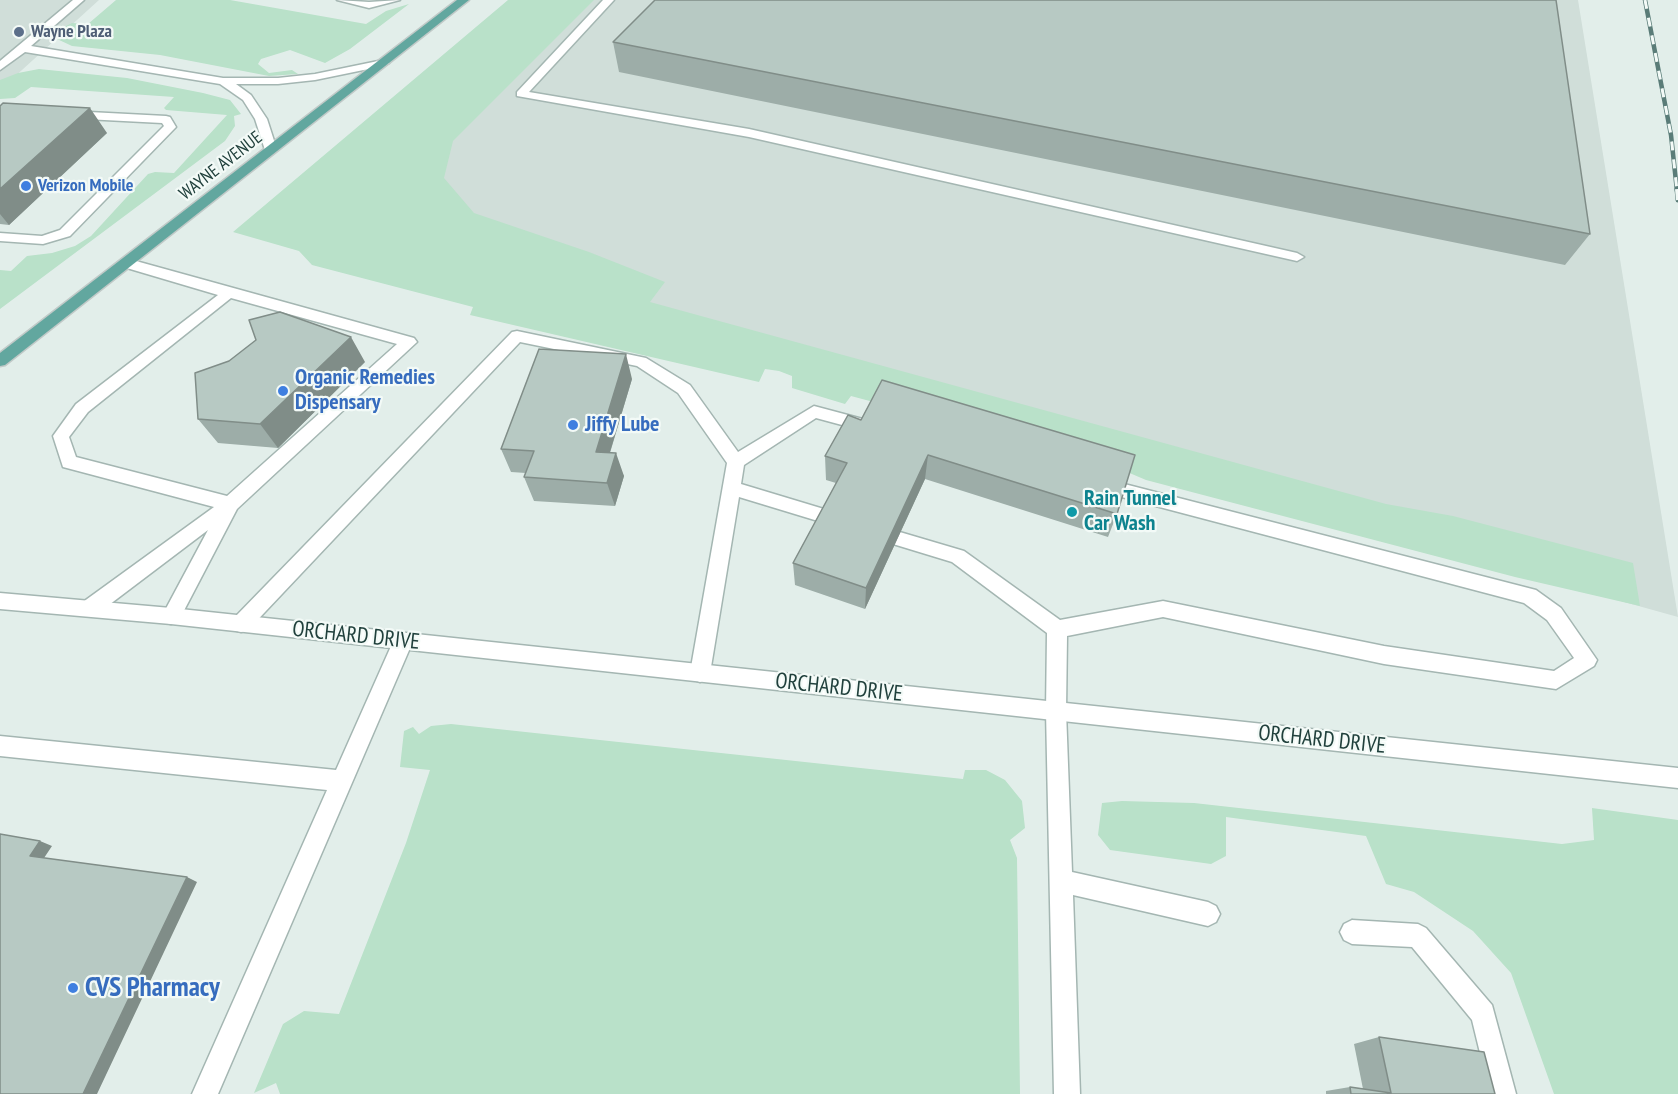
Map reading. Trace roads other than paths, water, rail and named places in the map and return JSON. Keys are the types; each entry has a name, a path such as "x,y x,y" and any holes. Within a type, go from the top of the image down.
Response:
{"main road":[{"name":"WAYNE AVENUE","path":"0,361 464,0"}],"street":[{"path":"0,66 79,0"},
{"path":"342,0 369,5 395,0"},
{"path":"609,0 521,94 749,133 1298,257"},
{"path":"23,48 223,81 278,81 315,77 383,63"},
{"path":"223,81 247,98 261,119 271,150"},
{"path":"0,237 43,240 65,233 170,127 166,120 54,114"},
{"path":"90,608 230,504 409,342 126,263"},
{"path":"229,293 82,408 61,436 69,462 230,504"},
{"path":"241,624 517,336 640,362 684,389 736,462 700,673"},
{"path":"736,462 814,412 881,429"},
{"path":"731,488 958,556 1056,629 1163,609 1384,655 1556,680 1587,660 1554,614 1529,596 1083,480"},
{"path":"171,616 230,504"},
{"name":"ORCHARD DRIVE","path":"0,601 171,616 1678,778"},
{"path":"1056,629 1060,881 1067,1094"},
{"path":"205,1094 403,641"},
{"path":"0,746 342,781"},
{"path":"1060,881 1208,914"},
{"path":"1352,932 1419,936 1483,1014 1503,1094"}],"railway":[{"path":"1645,0 1671,135 1677,191"},
{"path":"1677,189 1678,200"}],"place":[{"name":"Wayne Plaza","path":"19,32"},
{"name":"Verizon Mobile","path":"26,186"},
{"name":"Organic Remedies Dispensary","path":"283,391"},
{"name":"Jiffy Lube","path":"573,425"},
{"name":"Rain Tunnel Car Wash","path":"1072,512"},
{"name":"CVS Pharmacy","path":"73,988"}]}
